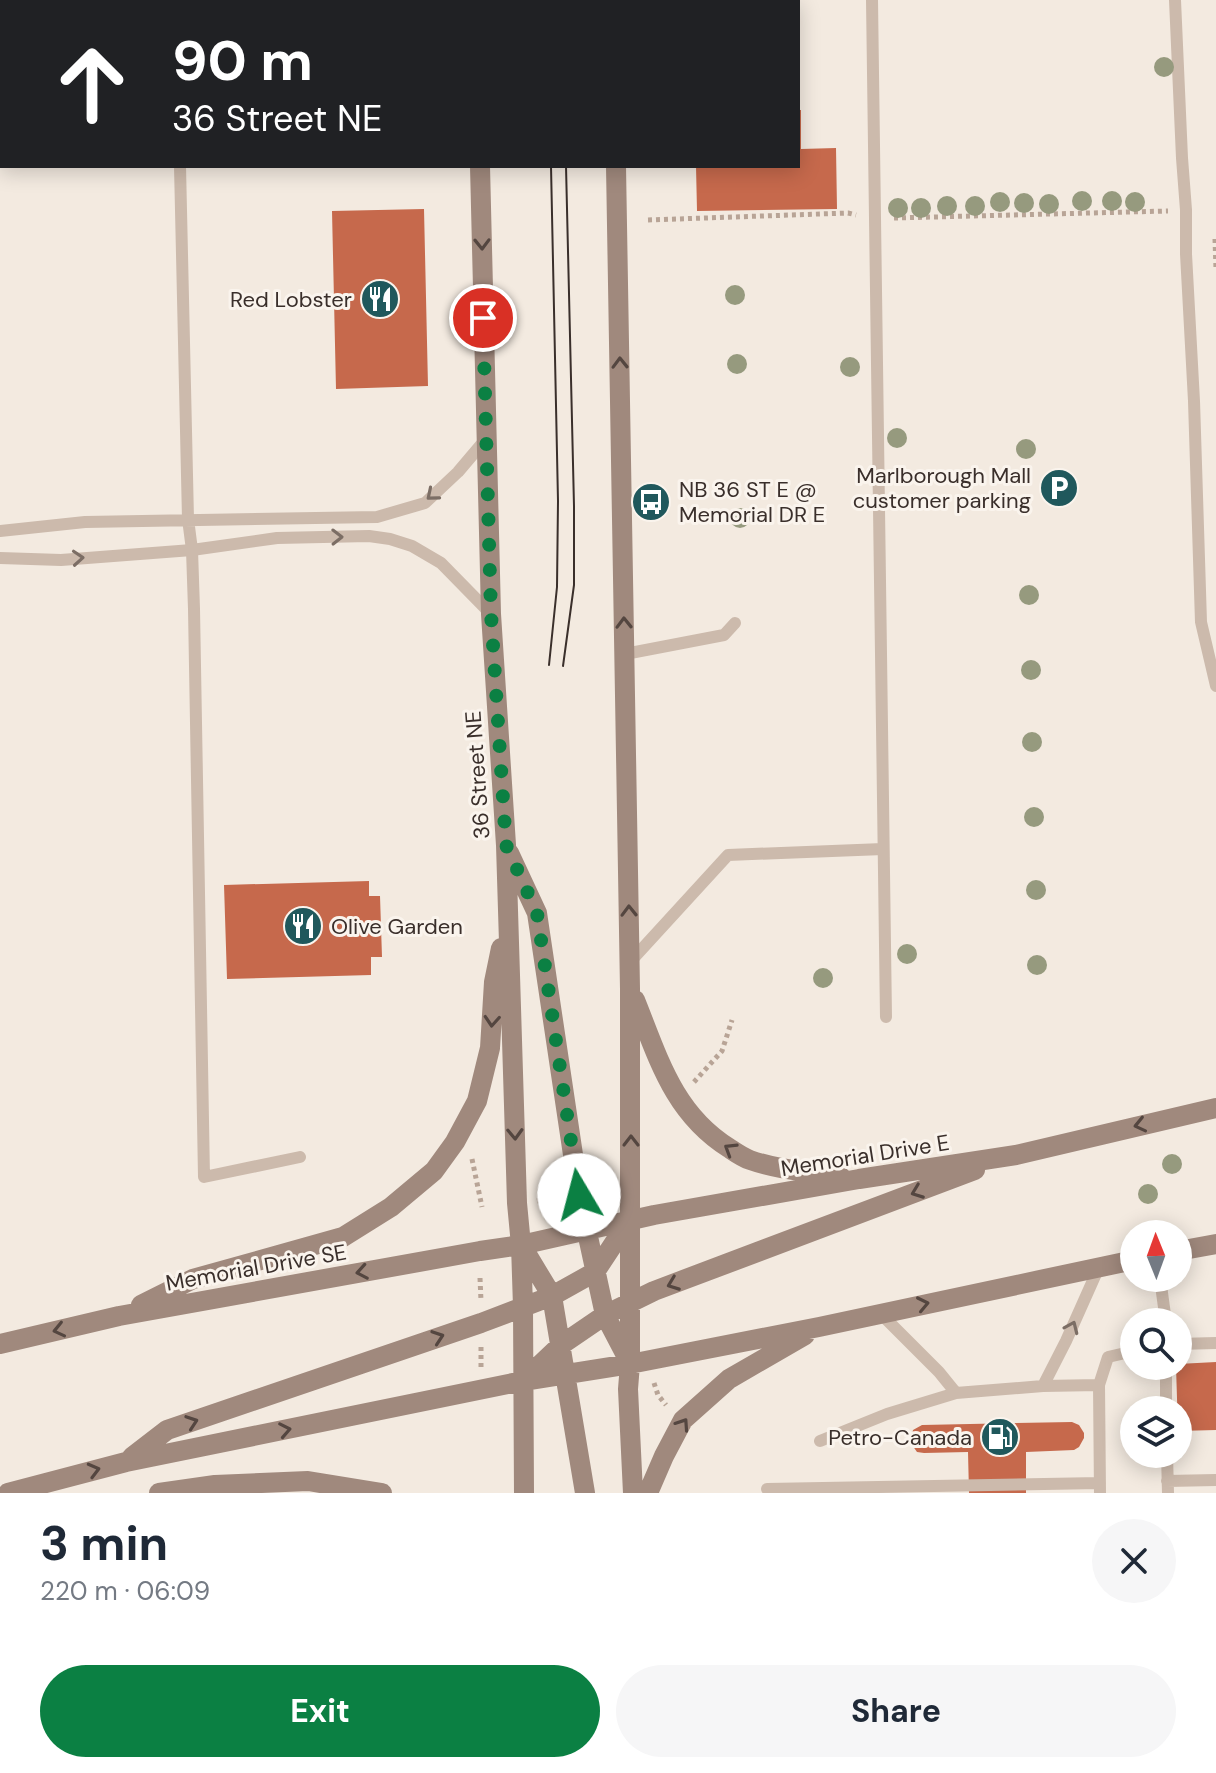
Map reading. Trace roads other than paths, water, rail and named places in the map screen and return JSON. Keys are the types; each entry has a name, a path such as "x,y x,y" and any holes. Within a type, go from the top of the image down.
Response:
{"main road":[{"name":"36 Street NE","path":"480,168 491,614 506,845 517,1203 521,1245 524,1493"},
{"path":"616,168 630,962 631,1302 628,1389 633,1493"},
{"path":"506,845 537,913 586,1230 605,1315 630,1364"},
{"path":"119,1316 193,1279 343,1237 391,1207 434,1171 455,1142 477,1101 490,1048 494,982 508,916"},
{"path":"630,989 665,1076 678,1100 712,1137 748,1159 791,1170 859,1179"},
{"name":"Memorial Drive E","path":"521,1245 630,1219 1016,1155 1216,1108"},
{"path":"523,1381 561,1345 605,1315 631,1302 1016,1155"},
{"path":"126,1462 167,1430 552,1296 595,1272 630,1219"},
{"path":"1192,1248 1216,1244"},
{"path":"521,1245 552,1296 585,1493"},
{"name":"Memorial Drive SE","path":"0,1344 119,1316 521,1245"},
{"path":"8,1493 126,1462 523,1381 630,1364 819,1327 1120,1263"},
{"path":"648,1493 683,1420 697,1406 729,1379 819,1327"},
{"path":"159,1493 215,1485 308,1481 382,1493"}],"lane":[{"path":"872,0 886,1017"},
{"path":"1175,0 1201,622 1216,686"},
{"path":"180,168 188,519 192,550 204,1177 300,1157"},
{"path":"0,531 85,522 377,517 425,503 458,472 486,439"},
{"path":"0,558 61,560 192,550 277,538 369,536 412,546 441,563 491,614"},
{"path":"625,654 724,635 735,623"},
{"path":"630,962 728,855 883,849"},
{"path":"1043,1386 1099,1267"},
{"path":"880,1313 956,1393"},
{"path":"1192,1344 1216,1343"},
{"path":"767,1489 1100,1488 1099,1385 1108,1357 1120,1354"},
{"path":"820,1441 887,1414 956,1393 1099,1385"},
{"path":"1168,1487 1216,1480"}],"tram line":[{"path":"549,665 557,587 558,501 551,168"},
{"path":"563,666 574,585 566,168"}],"place":[{"name":"Red Lobster","path":"380,299"},
{"name":"Marlborough Mall customer parking","path":"1059,488"},
{"name":"NB 36 ST E @ Memorial DR E","path":"651,502"},
{"name":"Olive Garden","path":"303,926"},
{"name":"Petro-Canada","path":"1000,1437"}]}
